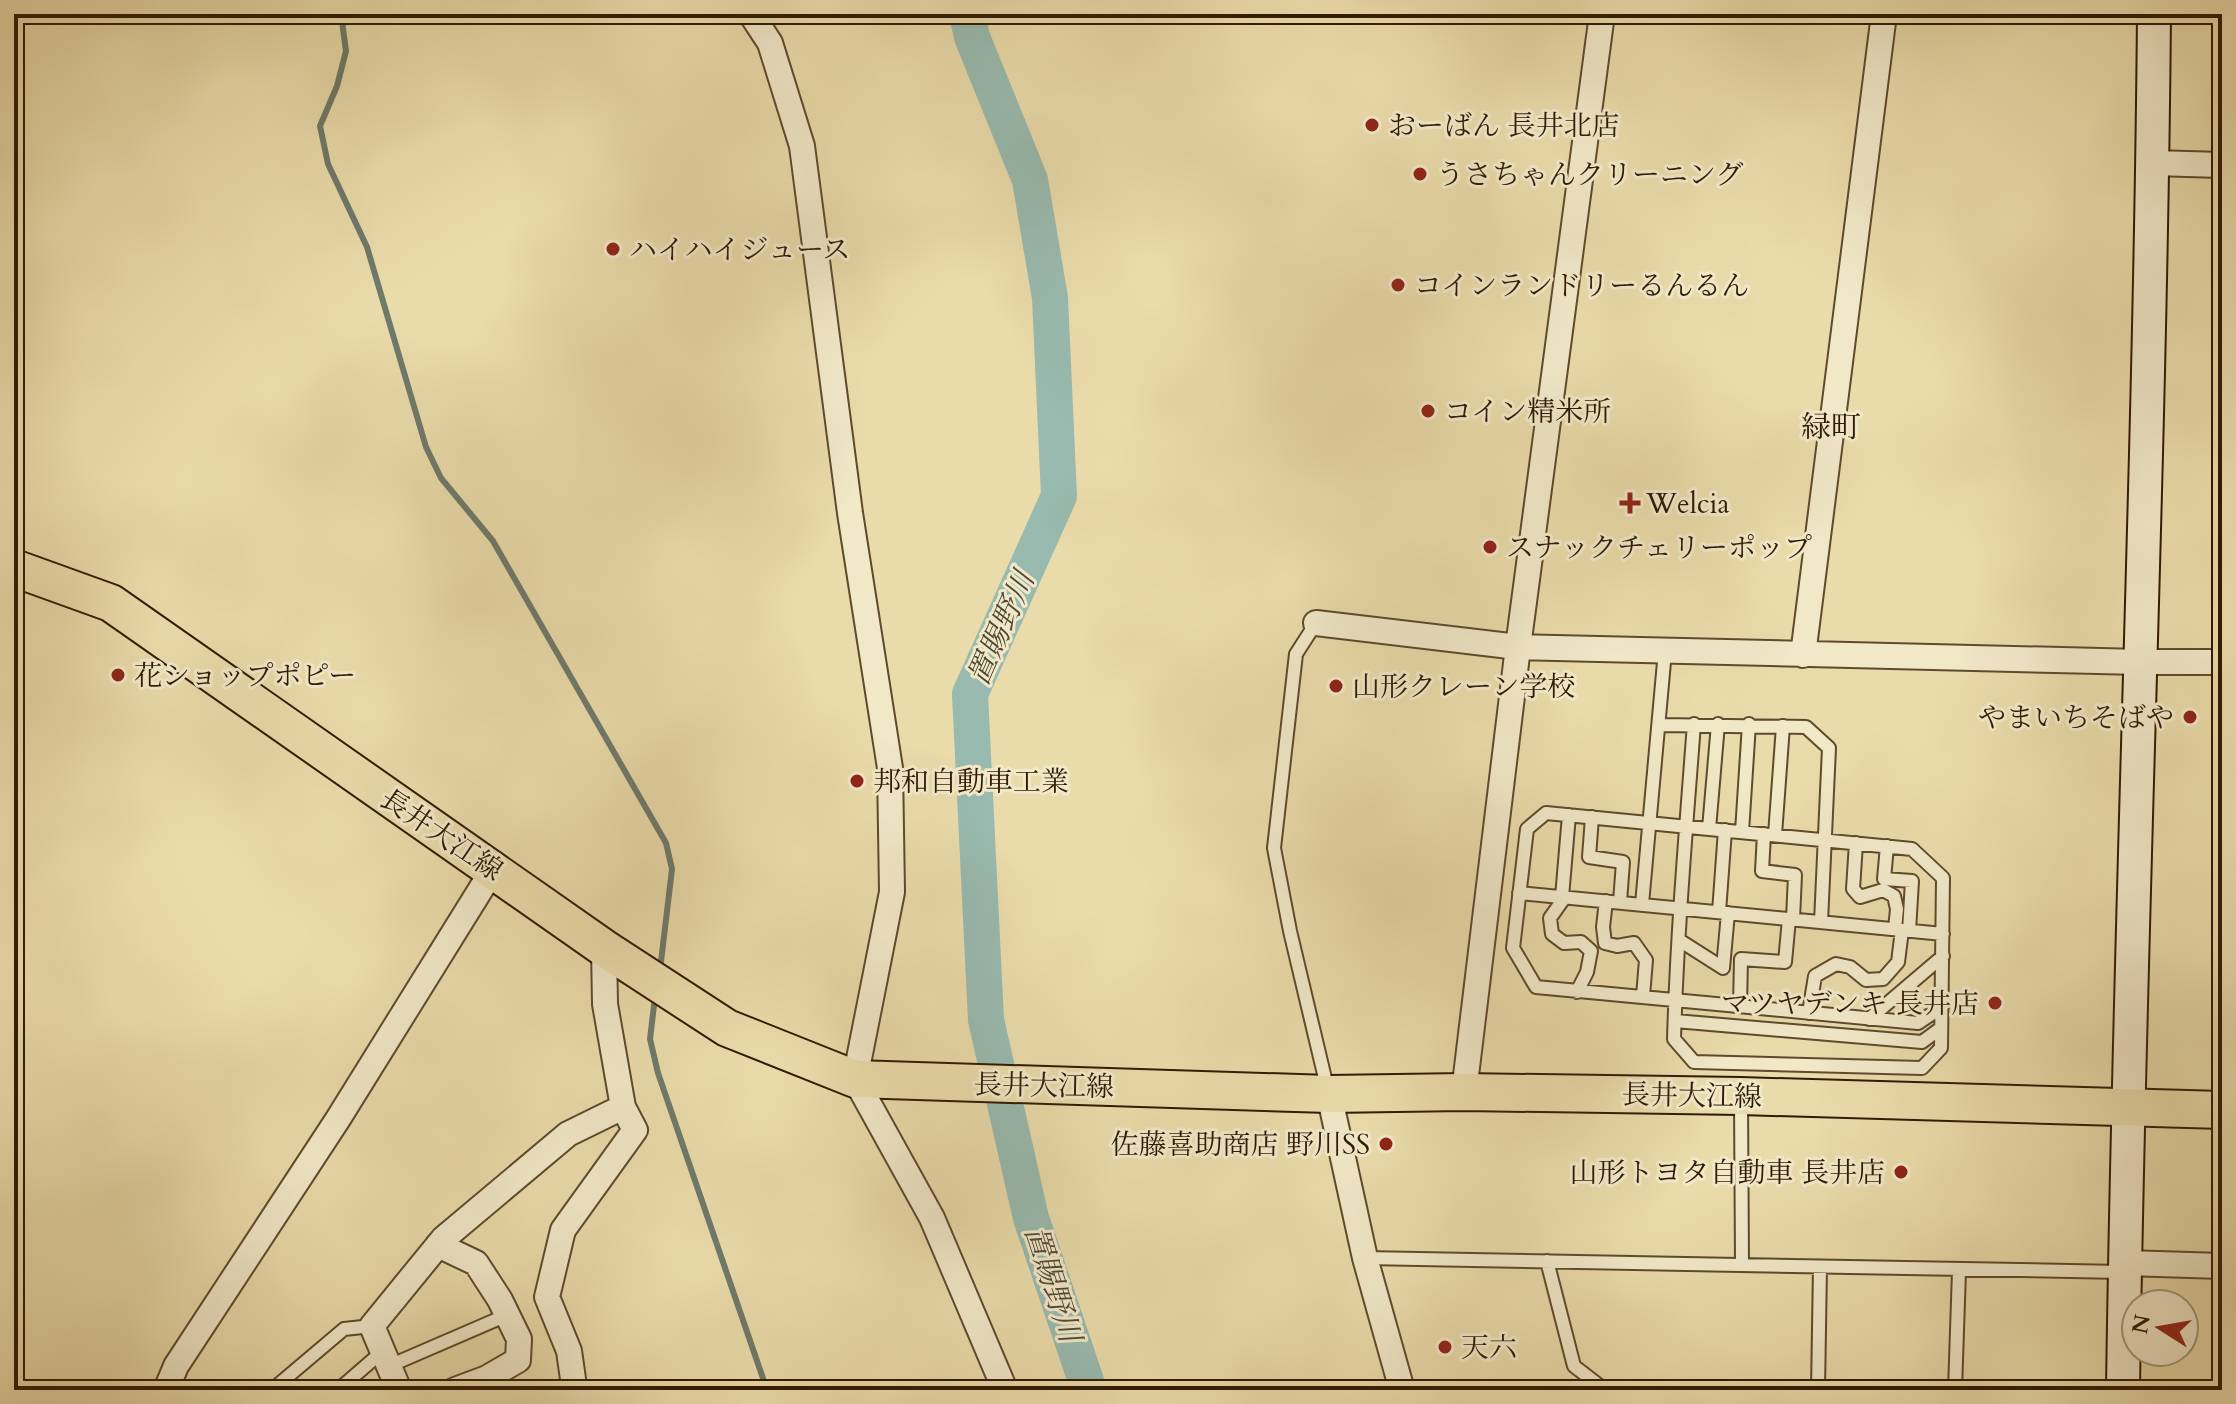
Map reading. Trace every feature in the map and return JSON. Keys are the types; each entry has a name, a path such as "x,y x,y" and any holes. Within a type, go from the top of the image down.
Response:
{"main road":[{"name":"長井大江線","path":"14,568 111,603 389,799 494,868 604,948 727,1028 855,1079 1329,1094 1464,1092 1741,1096 2222,1110"}],"street":[{"path":"751,14 770,43 802,146 850,513 890,768 892,892 855,1079 932,1218 1005,1390"},
{"path":"1464,1092 1518,647 1602,14"},
{"path":"1803,655 1884,14"},
{"path":"2123,1390 2154,14"},
{"path":"2153,163 2222,165"},
{"path":"1316,623 1518,647 2222,662"},
{"path":"166,1390 176,1366 338,1119 494,868"},
{"path":"568,1390 574,1386 569,1351 547,1297 563,1230 635,1130 623,1107 605,1004 604,948"},
{"path":"1329,1094 1365,1258 1402,1390"},
{"path":"399,1390 372,1326 438,1245 568,1134 623,1107"},
{"path":"438,1245 476,1263 519,1339 518,1360 489,1384 455,1390"},
{"path":"2125,1267 2222,1266"}],"lane":[{"path":"1316,623 1296,654 1274,848 1290,931 1329,1094"},
{"path":"1642,904 1661,725 1665,651"},
{"path":"1694,724 1686,827 1675,999 1674,1039 1694,1062 1922,1068 1941,1048 1941,1028 1942,1007 1943,956 1943,878 1912,849 1725,830 1686,827 1546,813 1527,829 1513,948 1536,987 1577,992 1643,996 1675,999 1869,1019 1918,1023 1942,1007"},
{"path":"1709,829 1718,724"},
{"path":"1742,832 1749,724"},
{"path":"1661,725 1806,727 1829,748 1821,922"},
{"path":"1740,1006 1741,959 1785,962 1795,875 1762,871 1770,835 1783,726"},
{"path":"1569,815 1563,897 1550,918 1552,934 1564,943 1581,942 1591,951 1587,972 1577,992"},
{"path":"1592,817 1589,857 1623,862 1603,927 1605,943 1617,946 1634,943 1646,960 1643,996"},
{"path":"1679,940 1723,968 1725,830"},
{"path":"1856,843 1853,889 1860,897 1883,890 1894,896 1902,930"},
{"path":"1809,1013 1815,976 1836,964 1850,967 1866,980 1883,979 1898,962 1912,881 1884,879 1887,846"},
{"path":"1519,893 1943,934"},
{"path":"1869,1019 1943,956"},
{"path":"1675,1021 1922,1042 1941,1028"},
{"path":"1741,1096 1742,1264"},
{"path":"1365,1258 1959,1271 2125,1267"},
{"path":"1547,1261 1574,1366 1605,1390"},
{"path":"1818,1390 1820,1267"},
{"path":"1955,1390 1959,1271"},
{"path":"338,1390 386,1359 507,1315"},
{"path":"276,1390 279,1384 344,1329 372,1326"}],"waterway":[{"path":"341,14 346,51 337,86 320,126 328,164 367,247 426,447 441,478 493,541 666,843 672,869 660,970"},
{"name":"置賜野川","path":"967,14 972,37 1030,180 1050,298 1059,496 970,694 986,1020 1031,1218 1089,1390"},
{"path":"655,997 650,1039 658,1073 767,1390"}],"place":[{"name":"おーばん 長井北店","path":"1372,125"},
{"name":"うさちゃんクリーニング","path":"1420,174"},
{"name":"ハイハイジュース","path":"613,249"},
{"name":"コインランドリーるんるん","path":"1398,285"},
{"name":"コイン精米所","path":"1428,411"},
{"name":"Welcia","path":"1630,503"},
{"name":"スナックチェリーポップ","path":"1490,547"},
{"name":"花ショップポピー","path":"118,675"},
{"name":"山形クレーン学校","path":"1336,686"},
{"name":"やまいちそばや","path":"2190,717"},
{"name":"邦和自動車工業","path":"857,781"},
{"name":"マツヤデンキ 長井店","path":"1995,1003"},
{"name":"佐藤喜助商店 野川SS","path":"1386,1144"},
{"name":"山形トヨタ自動車 長井店","path":"1901,1172"},
{"name":"天六","path":"1445,1347"}],"district":[{"name":"緑町","path":"1831,427"}]}
